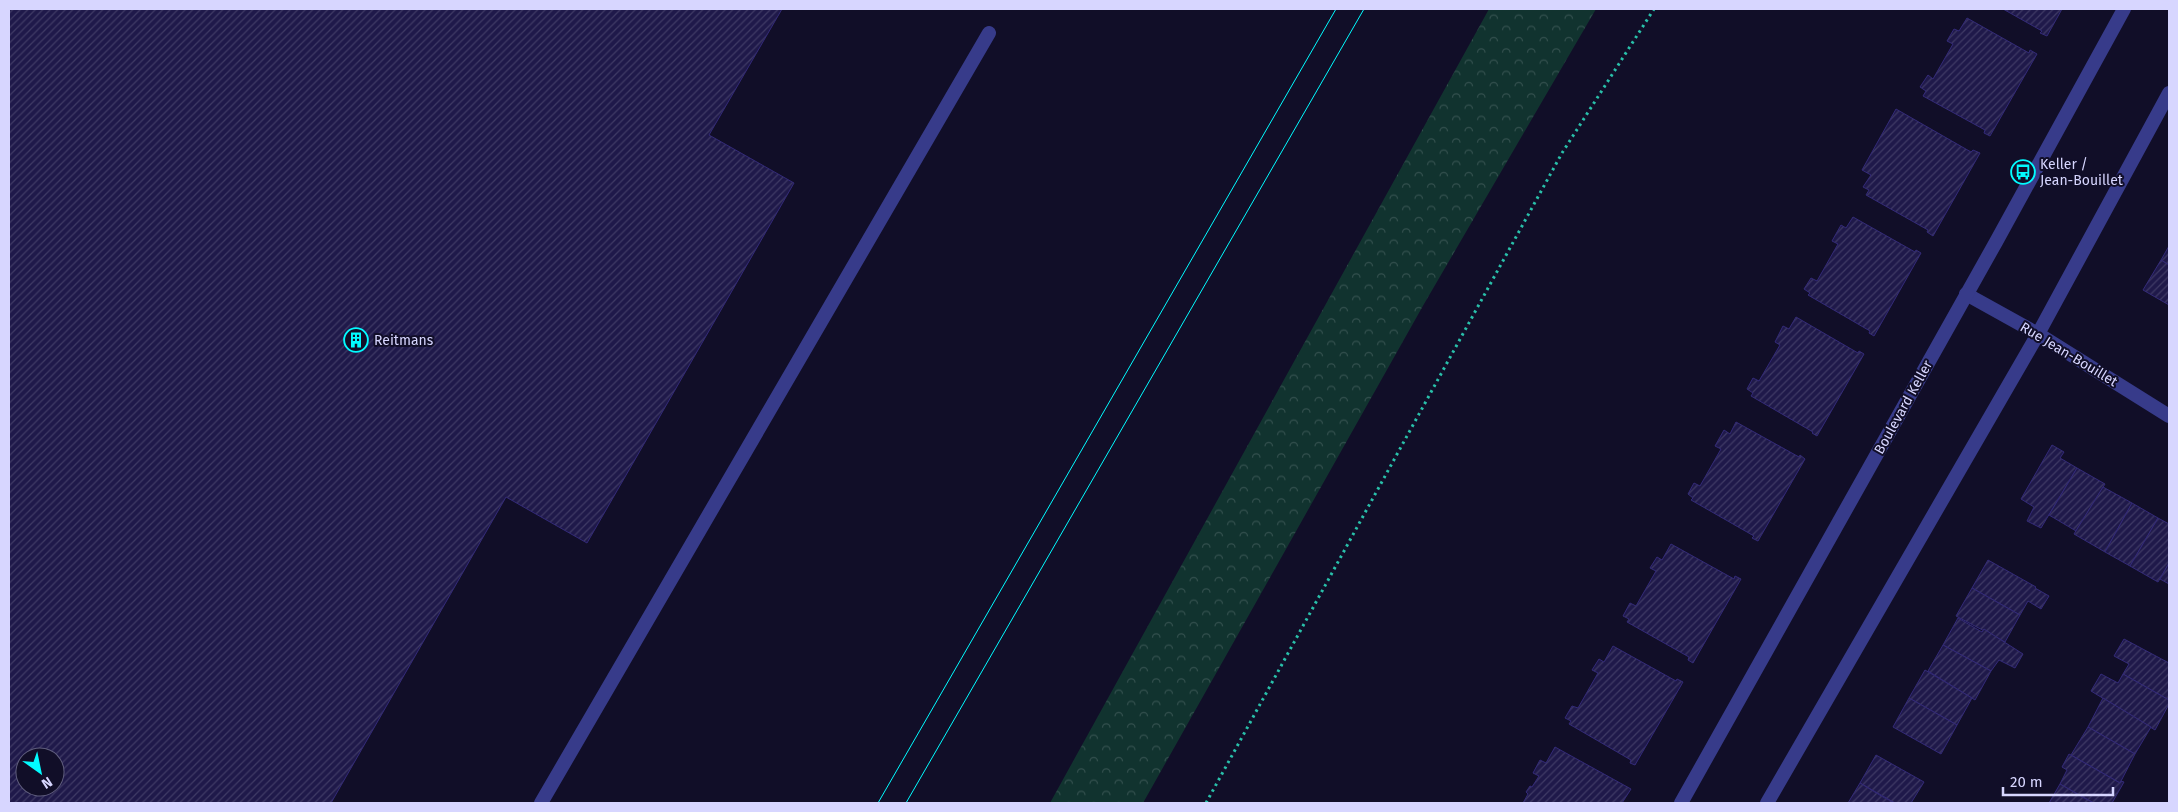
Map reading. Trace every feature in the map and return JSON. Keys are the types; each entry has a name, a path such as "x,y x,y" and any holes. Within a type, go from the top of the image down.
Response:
{"street":[{"name":"Boulevard Keller","path":"1681,803 2124,9"},
{"path":"541,803 989,33"},
{"path":"1768,803 2038,334 2169,93"},
{"name":"Rue Jean-Bouillet","path":"1966,294 2038,334 2169,416"}],"path":[{"path":"1206,803 1562,153 1654,9"}],"green space":[{"path":"1489,9 1596,9 1424,304 1143,803 1050,803"}],"building":[{"name":"Reitmans","path":"9,9 782,9 709,135 794,183 587,543 506,497 331,803 9,803"},
{"path":"2003,9 2062,9 2047,36 2040,33 2042,31"},
{"path":"1967,18 2029,53 2030,50 2037,54 1990,136 1984,133 1985,130 1923,96 1926,91 1920,87 1928,75 1933,79 1953,44 1947,41 1954,29 1959,31"},
{"path":"1896,109 1971,152 1973,150 1980,153 1933,236 1927,232 1928,230 1866,195 1869,190 1863,187 1871,175 1862,170"},
{"path":"1853,217 1915,252 1916,250 1921,253 1874,336 1869,333 1870,331 1808,295 1810,293 1804,289 1811,278 1817,281 1838,244 1832,241 1841,225 1846,228"},
{"path":"2169,246 2169,265 2161,260"},
{"path":"2161,260 2169,265 2169,305 2143,290"},
{"path":"1796,317 1858,353 1859,351 1864,354 1817,436 1751,396 1753,393 1747,389 1753,378 1759,381 1780,345 1775,342 1783,326 1789,329"},
{"path":"1736,422 1805,459 1758,541 1752,538 1754,536 1691,500 1693,498 1688,494 1694,483 1700,486 1721,449 1715,446 1724,430 1730,434"},
{"path":"2052,445 2064,452 2060,458 2077,468 2041,528 2027,521 2034,507 2021,499"},
{"path":"2077,468 2105,484 2076,531 2049,515"},
{"path":"2103,487 2132,503 2105,552 2074,534"},
{"path":"2132,503 2158,518 2130,566 2105,552"},
{"path":"2158,518 2169,524 2169,563 2158,582 2130,566"},
{"path":"1671,544 1734,579 1735,576 1741,579 1693,663 1688,660 1689,657 1627,622 1629,619 1623,616 1630,603 1636,606 1656,571 1650,568 1657,557 1662,560"},
{"path":"1988,560 2049,596 2041,609 2028,601 2020,615 1972,588"},
{"path":"2169,563 2169,584 2160,579"},
{"path":"1972,588 2020,615 2005,642 1956,616"},
{"path":"1958,618 1982,632 1984,629 2023,654 2015,668 1999,660 1991,671 1943,645"},
{"path":"2124,639 2169,663 2169,700 2123,674 2129,664 2114,656"},
{"path":"1943,645 1991,671 1975,700 1928,671"},
{"path":"1613,646 1676,681 1677,679 1683,682 1635,765 1630,763 1631,760 1569,724 1571,721 1565,718 1572,706 1578,708 1598,673 1592,670 1599,659 1604,662"},
{"path":"1925,670 1972,698 1957,725 1909,698"},
{"path":"2101,674 2118,683 2123,674 2169,700 2169,704 2155,730 2091,691"},
{"path":"1909,698 1957,725 1941,754 1893,727"},
{"path":"2103,698 2151,727 2135,754 2088,727"},
{"path":"2088,727 2135,754 2120,783 2071,755"},
{"path":"1555,747 1631,789 1622,803 1523,803 1528,794 1526,792 1530,786 1532,787 1539,776 1533,773 1540,760 1546,763"},
{"path":"2069,754 2120,783 2121,781 2124,782 2112,803 2094,803 2060,784 2067,770 2062,767"},
{"path":"1876,755 1924,782 1911,803 1895,803 1860,783"},
{"path":"1860,783 1883,797 1895,803 1848,803"},
{"path":"2060,784 2084,798 2094,803 2049,803"}],"tram line":[{"path":"878,803 1336,9"},
{"path":"906,803 1364,9"}],"place":[{"name":"Keller / Jean-Bouillet","path":"2023,172"},
{"name":"Reitmans","path":"356,340"}]}
